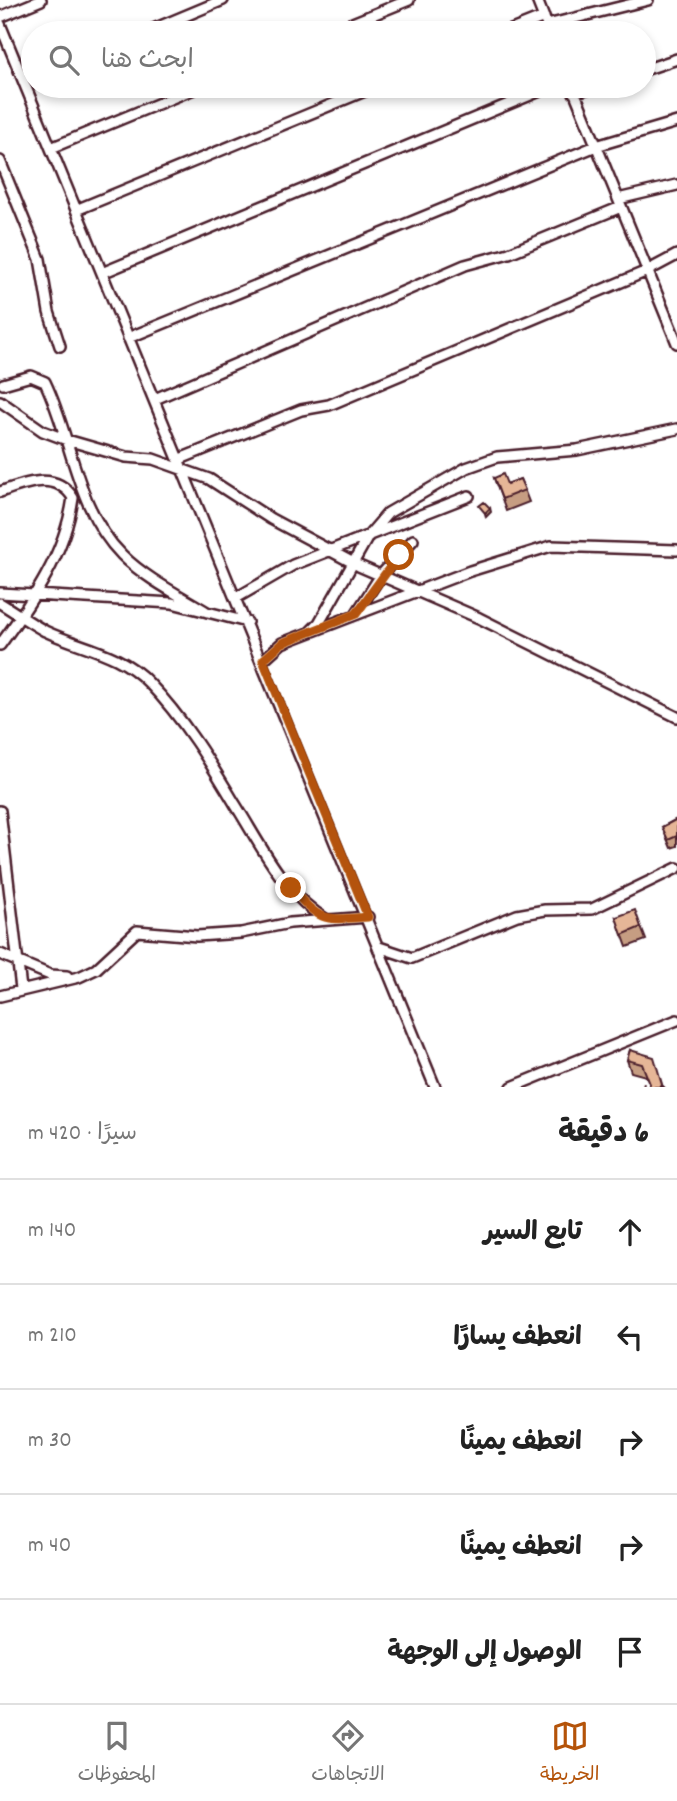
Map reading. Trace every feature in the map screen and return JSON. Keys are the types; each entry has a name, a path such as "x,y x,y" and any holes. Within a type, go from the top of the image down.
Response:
{"street":[{"path":"0,17 41,0"},
{"path":"173,21 223,0"},
{"path":"357,21 409,0"},
{"path":"537,0 545,21"},
{"path":"563,21 648,0"},
{"path":"0,24 21,66"},
{"path":"656,66 677,59"},
{"path":"34,98 76,210 263,660 435,1087"},
{"path":"51,148 172,98"},
{"path":"76,210 348,98"},
{"path":"102,273 523,98"},
{"path":"577,98 648,271 673,320 677,342"},
{"path":"128,338 596,146 677,122"},
{"path":"0,161 40,259 49,312 60,346"},
{"path":"155,400 465,265 509,253 620,203 677,185"},
{"path":"182,463 301,410 329,405 648,271 677,255"},
{"path":"3,384 31,376 46,382 77,475 109,539 137,568 207,612"},
{"path":"0,401 43,431 67,440 126,457 182,463 352,563 479,618 677,717"},
{"path":"310,632 319,623 369,535 388,513 466,468 497,457 577,450 677,429"},
{"path":"0,492 32,481 48,481 69,492 73,498 67,529 52,568 0,645"},
{"path":"236,598 293,565 469,496"},
{"path":"356,614 381,575 413,540"},
{"path":"263,660 282,643 417,591 551,546 677,550"},
{"path":"0,593 172,603 247,622"},
{"path":"0,603 67,640 102,651 147,681 219,778 260,849 310,910 327,920"},
{"path":"0,811 21,989"},
{"path":"379,947 405,958 412,958 517,915 545,910 593,909 677,868"},
{"path":"2,996 21,989 79,977 96,969 137,931 197,936 241,933 289,923 368,917"},
{"path":"0,954 50,975 79,977"},
{"path":"512,1087 677,1020"}],"path":[{"path":"643,1087 645,1076"}],"building":[{"path":"503,474 507,484 520,479 525,490 502,499 494,478"},
{"path":"484,502 490,508 485,513 479,506"},
{"path":"677,819 677,836 668,840 662,827"},
{"path":"635,910 641,927 622,935 616,917"},
{"path":"630,1050 654,1057 662,1084 660,1087 648,1087 650,1084 642,1064 627,1060"}],"route":[{"path":"291,888 310,910 327,920 368,917 263,660 282,643 356,614 381,575 399,555"}]}
